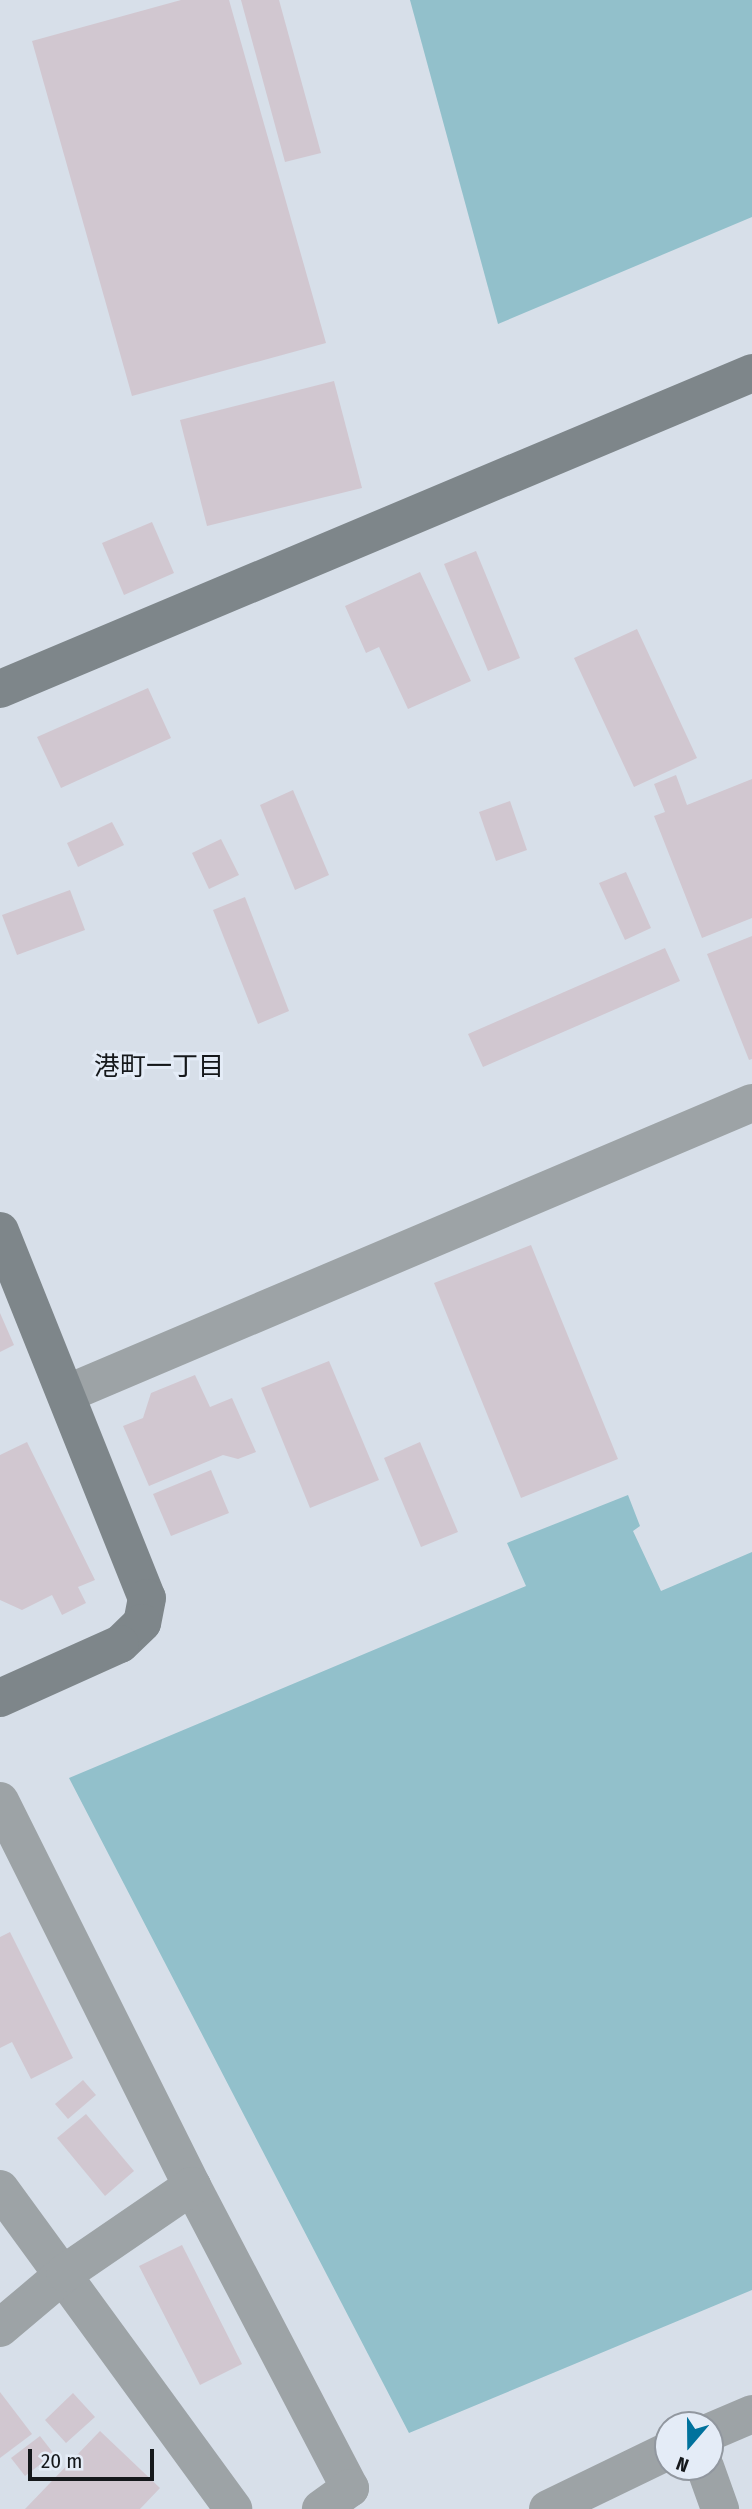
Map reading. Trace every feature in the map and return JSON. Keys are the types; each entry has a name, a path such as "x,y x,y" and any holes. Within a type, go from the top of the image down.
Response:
{"street":[{"path":"0,689 752,373"},
{"path":"66,1394 752,1103"},
{"path":"0,1231 147,1598 142,1623 120,1644 0,1698"},
{"path":"0,1801 192,2186 351,2488 321,2509"},
{"path":"0,2328 65,2273 192,2186"},
{"path":"0,2189 65,2273 233,2509"},
{"path":"724,2426 752,2414"},
{"path":"548,2509 654,2458"},
{"path":"710,2481 720,2509"}],"water":[{"path":"410,0 752,0 752,217 498,324"},
{"path":"628,1495 640,1526 633,1531 661,1591 752,1552 752,2290 409,2433 69,1778 526,1586 507,1543"}],"building":[{"path":"181,0 229,0 326,343 132,396 32,41"},
{"path":"241,0 279,0 321,153 285,162"},
{"path":"334,381 362,488 207,526 180,420"},
{"path":"152,522 174,573 124,595 102,543"},
{"path":"476,551 520,658 488,671 444,564"},
{"path":"420,572 471,681 408,709 379,647 366,653 345,606"},
{"path":"637,629 697,758 634,787 574,658"},
{"path":"148,688 171,738 61,788 37,737"},
{"path":"676,775 687,805 752,779 752,918 702,938 654,816 665,812 654,784"},
{"path":"293,790 329,875 295,890 260,805"},
{"path":"510,801 527,850 496,861 479,812"},
{"path":"112,822 124,845 78,867 67,843"},
{"path":"221,839 239,875 209,889 192,853"},
{"path":"626,872 651,928 625,940 599,883"},
{"path":"70,890 85,930 17,955 2,915"},
{"path":"245,897 289,1011 258,1024 213,910"},
{"path":"752,936 752,1059 749,1060 707,954"},
{"path":"665,948 680,981 483,1067 468,1034"},
{"path":"531,1245 618,1459 521,1498 434,1283"},
{"path":"0,1313 14,1345 0,1352"},
{"path":"329,1361 379,1480 310,1508 261,1388"},
{"path":"195,1375 210,1407 232,1398 256,1452 238,1459 223,1455 149,1486 123,1426 143,1418 151,1393"},
{"path":"27,1442 95,1580 78,1587 86,1603 62,1615 52,1595 22,1610 0,1600 0,1455"},
{"path":"420,1442 458,1532 421,1547 384,1458"},
{"path":"211,1470 229,1513 171,1536 153,1494"},
{"path":"10,1932 73,2058 31,2079 12,2042 0,2048 0,1937"},
{"path":"83,2080 96,2095 68,2119 55,2104"},
{"path":"86,2114 134,2171 105,2196 57,2138"},
{"path":"182,2245 242,2364 200,2385 139,2266"},
{"path":"0,2392 32,2434 0,2458"},
{"path":"73,2393 95,2417 66,2443 45,2420"},
{"path":"100,2431 160,2488 140,2509 25,2509"},
{"path":"40,2436 54,2454 25,2476 11,2458"}],"district":[{"name":"港町一丁目","path":"159,1067"}]}
